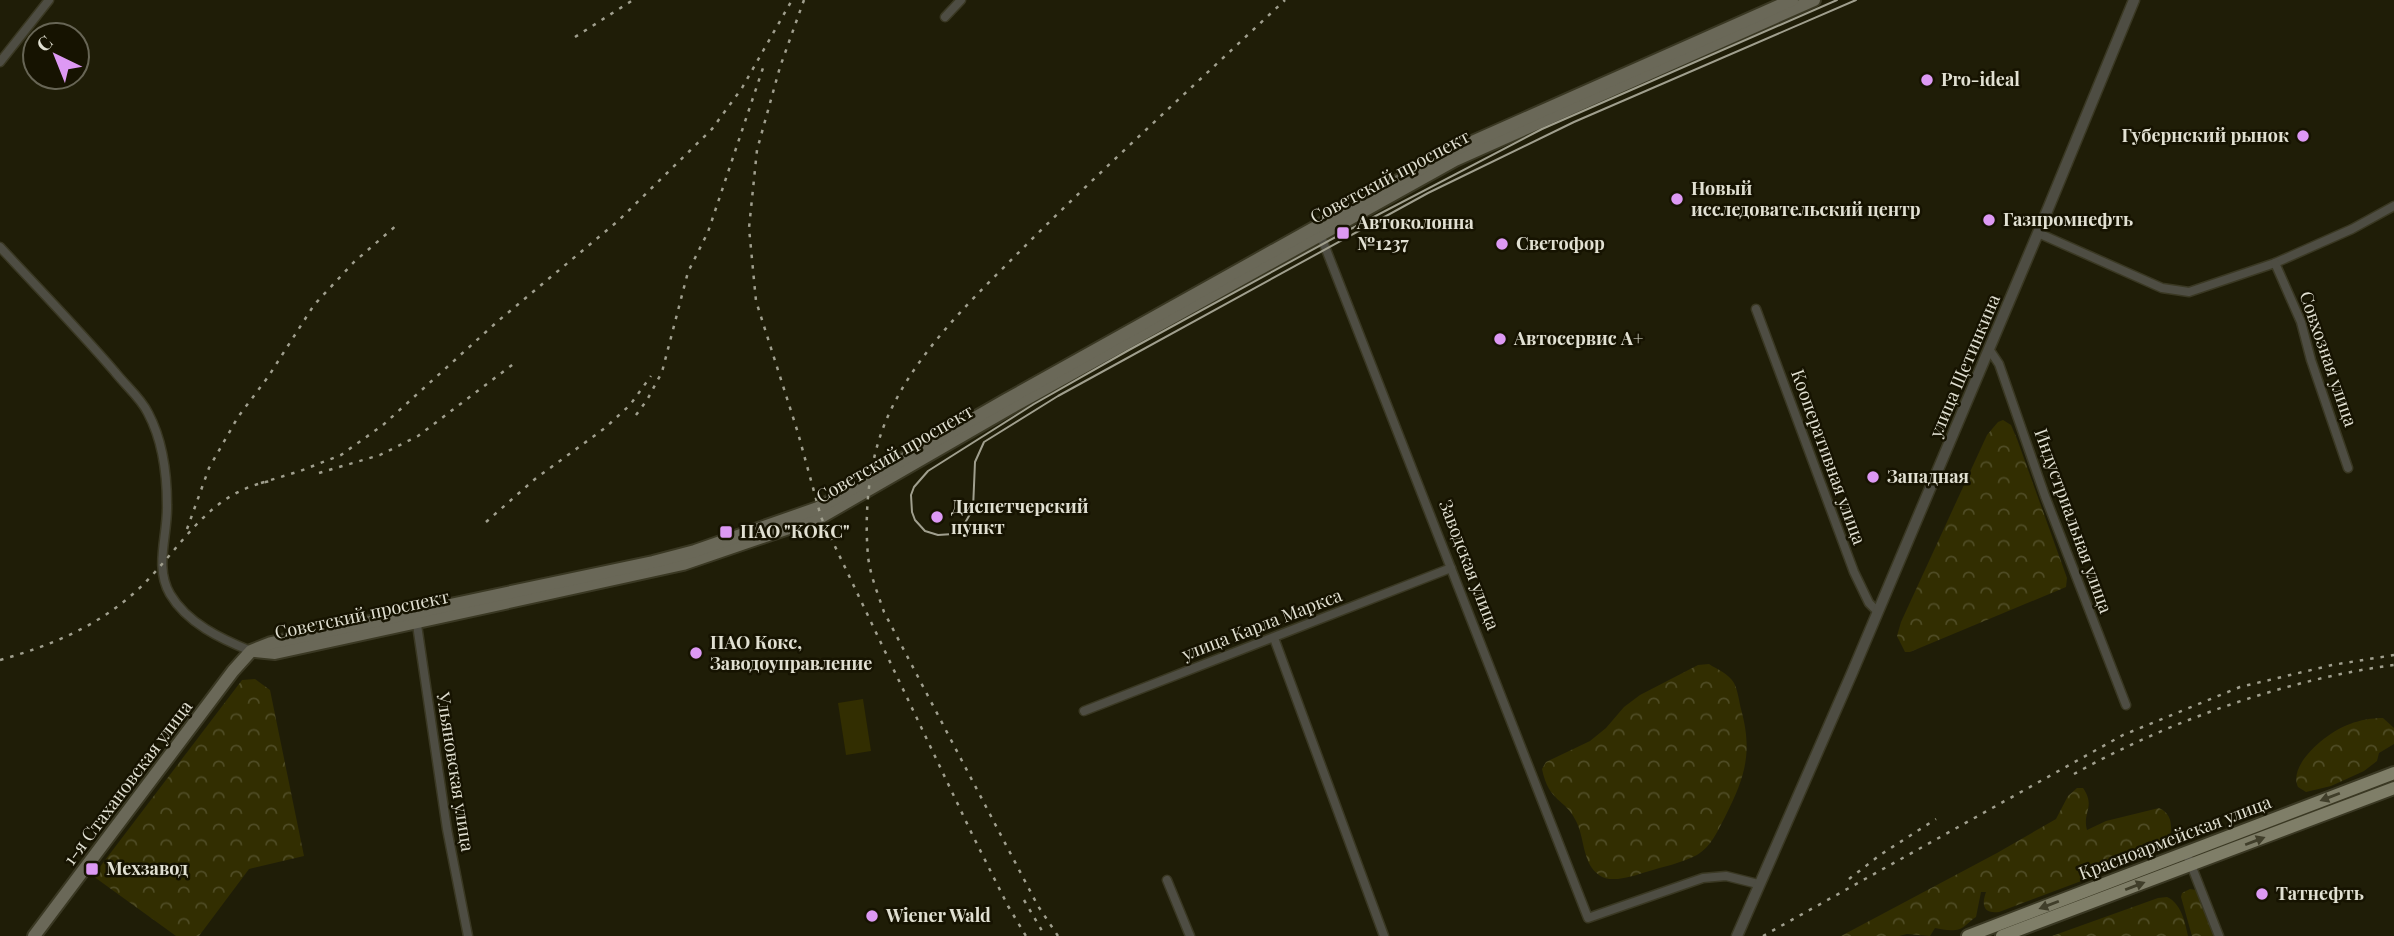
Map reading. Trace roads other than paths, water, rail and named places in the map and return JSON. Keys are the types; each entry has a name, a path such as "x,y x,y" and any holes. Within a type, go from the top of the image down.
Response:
{"main road":[{"name":"Советский проспект","path":"251,651 275,653 653,562 695,551 818,508 1490,132 1792,0"},
{"name":"Советский проспект","path":"1318,230 1497,140 1814,0"},
{"name":"1-я Стахановская улица","path":"34,936 233,671 251,651"},
{"name":"Красноармейская улица","path":"2002,936 2394,773"},
{"name":"Красноармейская улица","path":"1968,936 2394,789"}],"street":[{"path":"0,62 50,0"},
{"path":"945,17 961,0"},
{"name":"улица Щетинкина","path":"1737,936 1878,612 2134,0"},
{"path":"2038,233 2146,281 2180,291 2198,290 2275,262 2351,229 2394,206"},
{"name":"Заводская улица","path":"1318,230 1588,918 1703,877 1726,876 1758,884"},
{"path":"0,247 148,411 162,447 167,506 162,566 169,593 178,606 196,622 226,641 251,651"},
{"name":"Совхозная улица","path":"2275,262 2298,313 2348,468"},
{"name":"Кооперативная улица","path":"1756,309 1854,572 1870,603 1878,612"},
{"name":"Индустриальная улица","path":"1989,349 1999,364 2045,496 2126,705"},
{"name":"улица Карла Маркса","path":"1084,711 1451,568"},
{"name":"Ульяновская улица","path":"416,617 447,830 468,936"},
{"path":"1274,638 1384,936"},
{"path":"2189,859 2219,936"},
{"path":"1167,880 1190,936"}],"tram line":[{"path":"1837,0 1542,129 1343,233 1129,350 1034,404 928,471 914,487 911,495 915,520 925,531 938,535 953,534 962,528 973,509 975,462 984,442 1058,396 1428,193 1574,122 1856,0"}],"railway":[{"path":"575,37 633,0"},
{"path":"261,483 341,455 383,425 498,321 618,221 712,129 742,88 792,0"},
{"path":"804,0 780,67 757,150 749,228 756,301 798,433 821,517 972,834 1026,936"},
{"path":"1058,936 1038,906 884,612 870,570 867,538 869,484 876,449 901,391 916,367 952,322 1062,209 1285,0"},
{"path":"636,415 662,372 688,272 708,232 765,62"},
{"path":"187,529 209,468 238,417 268,377 314,305 354,262 398,224"},
{"path":"319,473 380,455 418,436 516,362"},
{"path":"486,522 535,479 605,428 630,405 651,376"},
{"path":"0,660 53,642 103,617 150,578 210,511 248,488 271,481"},
{"path":"1763,936 2123,735 2240,687 2332,665 2394,655"},
{"path":"2074,774 2149,737 2230,705 2312,680 2394,665"},
{"path":"1849,879 1880,855 1936,819"},
{"path":"1024,900 1045,936"}],"place":[{"name":"Pro-ideal","path":"1927,80"},
{"name":"Губернский рынок","path":"2303,136"},
{"name":"Новый исследовательский центр","path":"1677,199"},
{"name":"Газпромнефть","path":"1989,220"},
{"name":"Автоколонна №1237","path":"1343,233"},
{"name":"Светофор","path":"1502,244"},
{"name":"Автосервис А+","path":"1500,339"},
{"name":"Западная","path":"1873,477"},
{"name":"Диспетчерский пункт","path":"937,517"},
{"name":"ПАО \"КОКС\"","path":"726,532"},
{"name":"ПАО Кокс, Заводоуправление","path":"696,653"},
{"name":"Мехзавод","path":"92,869"},
{"name":"Татнефть","path":"2262,894"},
{"name":"Wiener Wald","path":"872,916"}]}
